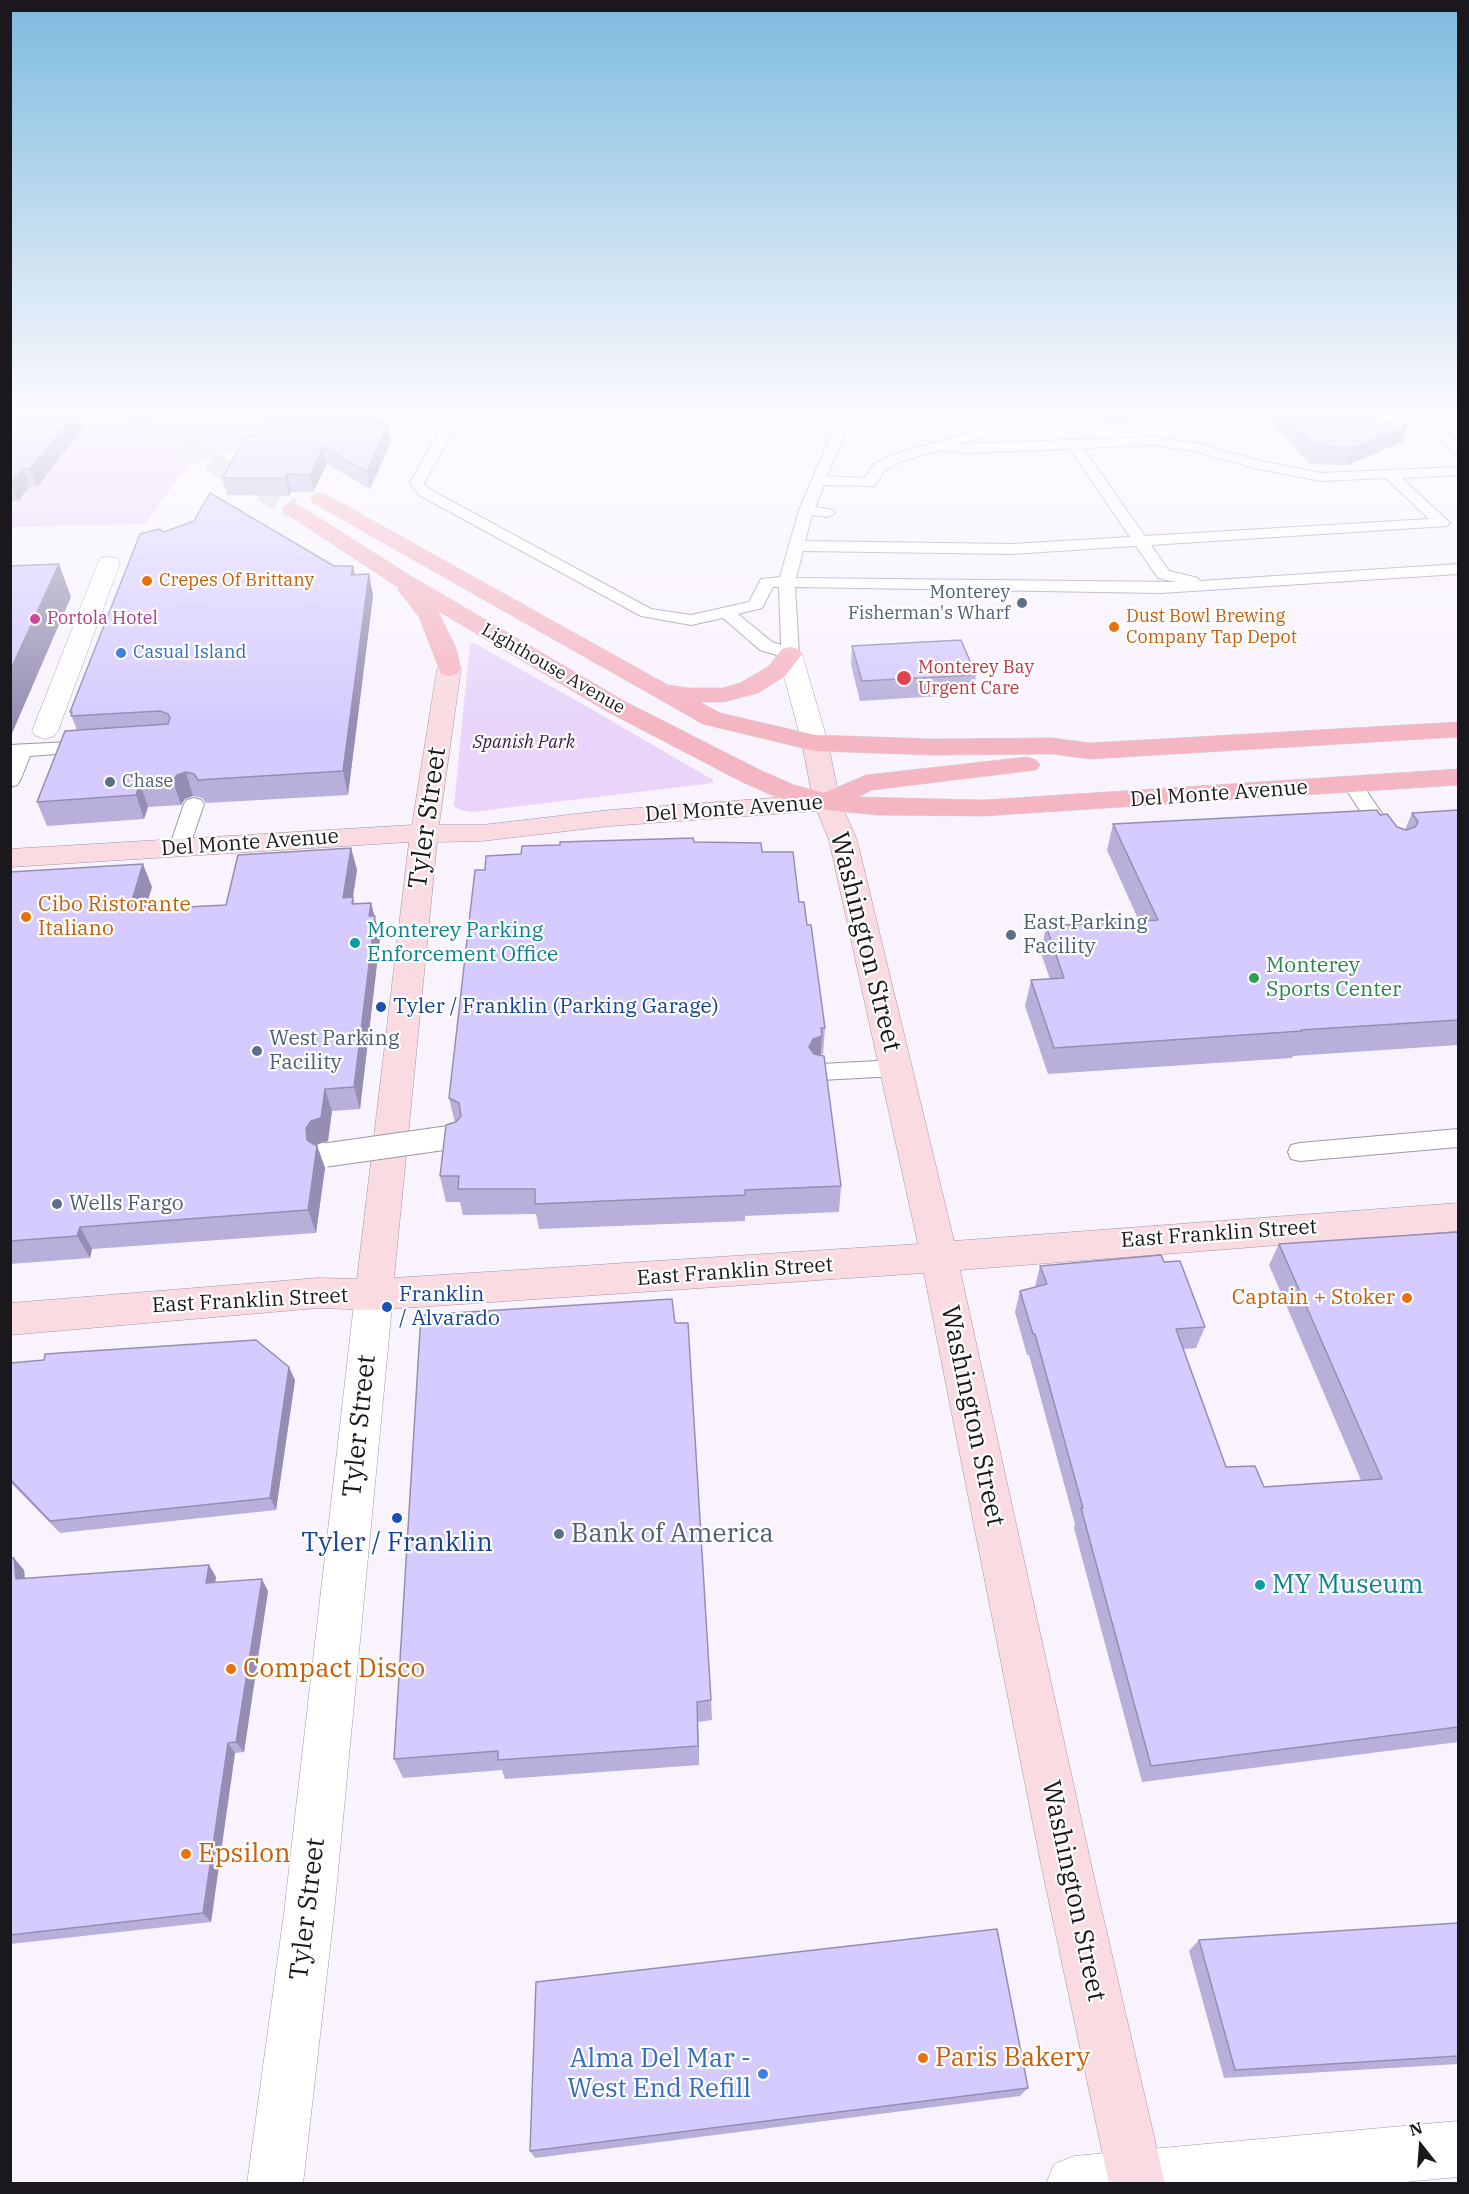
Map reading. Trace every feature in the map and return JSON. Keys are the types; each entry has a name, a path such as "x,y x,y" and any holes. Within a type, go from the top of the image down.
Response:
{"main road":[{"name":"Lighthouse Avenue","path":"305,517 403,581 617,707 751,776 785,791 827,802"},
{"name":"Lighthouse Avenue","path":"352,517 712,719 815,743"},
{"name":"Tyler Street","path":"374,1295 424,835 449,669 444,648 430,616 403,581"},
{"path":"658,688 690,695 724,695 749,688 777,671 790,654"},
{"path":"815,743 933,747 1019,745 1090,751 1458,730"},
{"name":"Washington Street","path":"815,743 827,802 843,840 939,1256 1066,1864 1136,2181"},
{"path":"827,802 866,783 1039,763 1090,751"},
{"name":"Del Monte Avenue","path":"10,858 383,834 482,833 610,818 827,802 877,807 984,808 1458,777"},
{"name":"East Franklin Street","path":"10,1318 318,1293 374,1295 740,1272 1458,1217"}],"street":[{"path":"45,731 108,563"},
{"name":"Washington Street","path":"790,654 815,743"},
{"name":"Tyler Street","path":"275,2184 310,1901 374,1295"},
{"path":"1074,2184 1136,2181 1458,2149"}],"lane":[{"path":"471,517 647,613 691,620 756,604 767,582 1161,588 1458,568"},
{"path":"726,612 766,646 790,654 787,583 804,517"},
{"path":"1123,517 1164,575 1209,585"},
{"path":"797,546 1011,549 1442,523 1436,517"},
{"path":"10,781 17,751 112,746"},
{"path":"1353,785 1395,848"},
{"path":"179,848 194,804"},
{"path":"821,1072 896,1068"},
{"path":"327,1155 453,1137"},
{"path":"1300,1152 1458,1138"}],"green space":[{"path":"10,517 150,517 145,524 11,527"},
{"name":"Spanish Park","path":"470,643 476,644 591,709 713,780 713,783 472,812 460,810 454,806"}],"building":[{"path":"196,517 251,517 334,566 353,566 351,575 369,574 343,771 198,780 194,774 186,772 177,775 173,781 140,783 136,795 37,802 65,731 168,724 170,718 168,714 160,711 71,716 72,712 70,712 140,534 159,529 164,532 194,521"},
{"path":"59,564 10,671 10,566"},
{"path":"961,640 976,675 862,681 852,646"},
{"name":"Monterey Sports Center","path":"1377,810 1380,815 1387,814 1397,827 1406,830 1415,827 1418,822 1412,813 1458,810 1458,1020 1054,1048 1031,980 1064,978 1046,926 1158,920 1113,824"},
{"path":"693,838 694,842 761,843 762,852 793,852 799,902 804,902 807,925 811,925 825,1028 821,1028 822,1036 813,1039 809,1047 814,1054 824,1056 841,1186 745,1190 745,1195 535,1204 535,1189 458,1189 459,1176 440,1176 446,1125 456,1122 461,1116 459,1103 449,1098 475,870 485,870 486,856 521,854 522,846 560,845 560,842"},
{"path":"351,848 343,898 353,897 352,904 371,903 369,916 375,916 354,1087 325,1089 321,1118 311,1121 306,1128 307,1140 317,1146 308,1210 80,1227 77,1236 10,1241 10,872 143,864 129,910 226,905 238,855"},
{"path":"1458,1232 1458,1727 1151,1766 1081,1508 1083,1508 1035,1334 1033,1334 1020,1291 1047,1284 1040,1266 1161,1255 1164,1262 1180,1261 1205,1327 1176,1329 1226,1467 1255,1466 1264,1487 1382,1479 1279,1244"},
{"name":"Bank of America","path":"672,1299 675,1323 688,1323 711,1700 697,1702 698,1746 498,1760 498,1751 394,1759 421,1315"},
{"path":"256,1340 289,1367 270,1498 50,1521 10,1479 10,1363 44,1360 45,1354"},
{"path":"10,1558 14,1558 16,1579 209,1565 206,1583 262,1579 236,1742 228,1743 203,1913 10,1935"},
{"path":"1458,1923 1458,2056 1235,2070 1199,1940"},
{"path":"997,1929 1028,2088 530,2151 536,1982"}],"place":[{"name":"Crepes Of Brittany","path":"147,581"},
{"name":"Monterey Fisherman's Wharf","path":"1022,603"},
{"name":"Portola Hotel","path":"35,619"},
{"name":"Dust Bowl Brewing Company Tap Depot","path":"1114,627"},
{"name":"Casual Island","path":"121,653"},
{"name":"Monterey Bay Urgent Care","path":"904,678"},
{"name":"Chase","path":"110,782"},
{"name":"Cibo Ristorante Italiano","path":"26,917"},
{"name":"East Parking Facility","path":"1011,935"},
{"name":"Monterey Parking Enforcement Office","path":"355,943"},
{"name":"Monterey Sports Center","path":"1254,978"},
{"name":"Tyler / Franklin (Parking Garage)","path":"381,1007"},
{"name":"West Parking Facility","path":"257,1051"},
{"name":"Wells Fargo","path":"57,1204"},
{"name":"Captain + Stoker","path":"1407,1298"},
{"name":"Franklin / Alvarado","path":"387,1307"},
{"name":"Tyler / Franklin","path":"397,1518"},
{"name":"Bank of America","path":"559,1534"},
{"name":"MY Museum","path":"1260,1585"},
{"name":"Compact Disco","path":"231,1669"},
{"name":"Epsilon","path":"186,1854"},
{"name":"Paris Bakery","path":"923,2058"},
{"name":"Alma Del Mar - West End Refill","path":"763,2074"}]}
